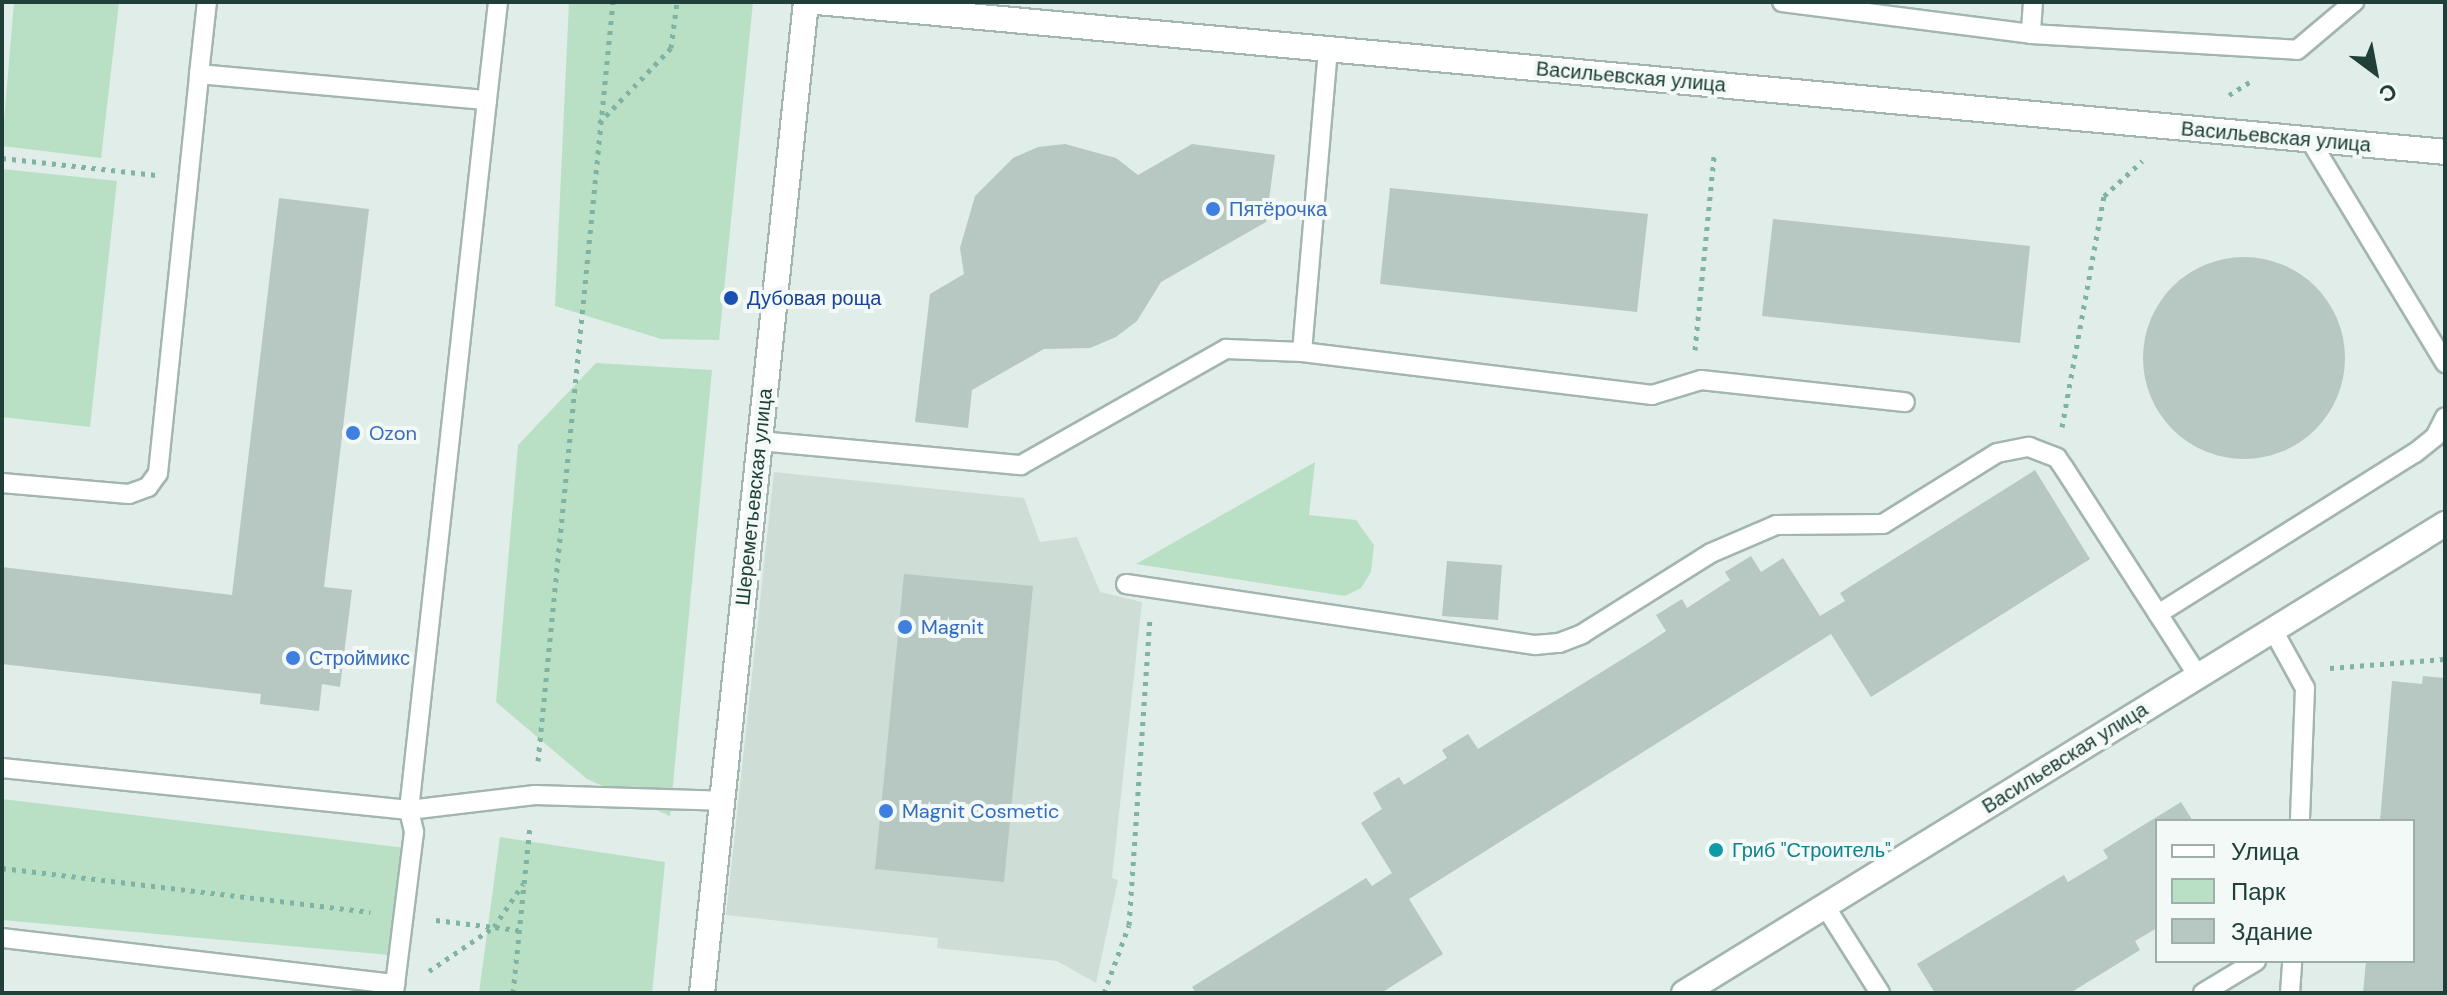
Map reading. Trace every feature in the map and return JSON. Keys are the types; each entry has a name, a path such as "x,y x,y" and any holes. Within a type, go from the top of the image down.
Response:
{"street":[{"name":"Шереметьевская улица","path":"702,993 806,2"},
{"name":"Васильевская улица","path":"817,2 2445,152"},
{"name":"Васильевская улица","path":"1684,993 2445,524"}],"lane":[{"path":"2,483 129,494 148,487 158,473 207,2"},
{"path":"2,938 394,989 414,832 409,810 498,2"},
{"path":"1782,2 2031,34 2297,50 2354,2"},
{"path":"2031,34 2033,2"},
{"path":"1302,352 1328,49"},
{"path":"199,74 487,100"},
{"path":"2310,140 2445,363"},
{"path":"760,441 1021,465 1226,349 1302,352 1652,395 1701,380 1905,402"},
{"path":"2158,614 2415,453 2435,437 2445,417"},
{"path":"1126,584 1535,645 1559,643 1582,634 1711,553 1776,525 1883,524 1997,453 2029,447 2057,458 2198,676"},
{"path":"2273,630 2297,670 2306,710 2300,819"},
{"path":"2,768 409,810 535,795 721,801"},
{"path":"1825,906 1880,993"},
{"path":"2203,993 2253,963"},
{"path":"2290,993 2292,963"}],"path":[{"path":"538,761 613,2"},
{"path":"599,124 671,48 677,2"},
{"path":"1694,362 1714,156"},
{"path":"2,158 188,179"},
{"path":"2057,458 2104,196"},
{"path":"1104,993 1129,925 1152,588"},
{"path":"2297,670 2445,659"},
{"path":"513,993 532,813"},
{"path":"2,868 518,930"},
{"path":"394,989 434,969 494,927 523,883"}],"shaded area":[{"path":"774,472 1024,498 1040,542 1077,537 1100,592 1142,602 1112,878 1118,880 1096,983 1057,961 937,948 938,938 726,915"}],"green space":[{"path":"14,2 119,2 101,158 2,146"},
{"path":"569,2 753,2 719,340 661,339 555,306"},
{"path":"2,169 117,181 90,427 2,417"},
{"path":"596,363 712,370 670,816 587,779 496,702 518,445"},
{"path":"1315,462 1309,515 1356,520 1374,545 1371,572 1361,588 1345,596 1136,564"},
{"path":"2,799 414,849 401,956 2,920"},
{"path":"500,837 665,862 652,993 479,993"}],"building":[{"path":"1065,144 1116,158 1138,175 1192,144 1275,155 1266,222 1161,282 1137,321 1116,337 1090,348 1044,349 972,390 968,428 915,422 930,294 964,274 960,248 975,196 1013,158 1038,147"},
{"path":"1390,188 1648,214 1637,312 1380,284"},
{"path":"279,198 369,209 324,587 352,590 340,687 322,684 319,711 260,704 261,694 2,664 2,567 232,595"},
{"path":"1773,219 2030,246 2020,343 1762,316"},
{"path":"2244,257 2283,264 2316,286 2338,319 2345,358 2338,397 2316,430 2283,452 2244,459 2205,452 2172,430 2150,397 2143,358 2150,319 2172,286 2205,264"},
{"path":"2035,470 2090,559 1871,697 1831,634 1409,899 1443,954 1381,993 1196,993 1192,987 1366,878 1372,886 1392,873 1361,823 1382,809 1373,793 1399,777 1404,785 1447,758 1442,750 1468,734 1478,749 1645,645 1666,631 1656,615 1682,599 1687,608 1730,580 1725,572 1751,556 1761,572 1783,558 1820,616 1845,601 1840,593"},
{"path":"1447,561 1502,565 1498,620 1442,616"},
{"path":"904,574 1033,586 1004,882 875,869"},
{"path":"2423,676 2445,678 2445,993 2363,993 2366,963 2415,963 2415,819 2380,819 2392,681 2422,684"},
{"path":"2181,802 2192,819 2155,819 2155,929 2135,941 2140,950 2070,993 1935,993 1917,964 2064,875 2068,882 2108,858 2103,850"}],"place":[{"name":"Пятёрочка","path":"1213,209"},
{"name":"Дубовая роща","path":"731,298"},
{"name":"Ozon","path":"353,433"},
{"name":"Magnit","path":"905,627"},
{"name":"Строймикс","path":"293,658"},
{"name":"Magnit Cosmetic","path":"886,811"},
{"name":"Гриб \"Строитель\"","path":"1716,850"}]}
